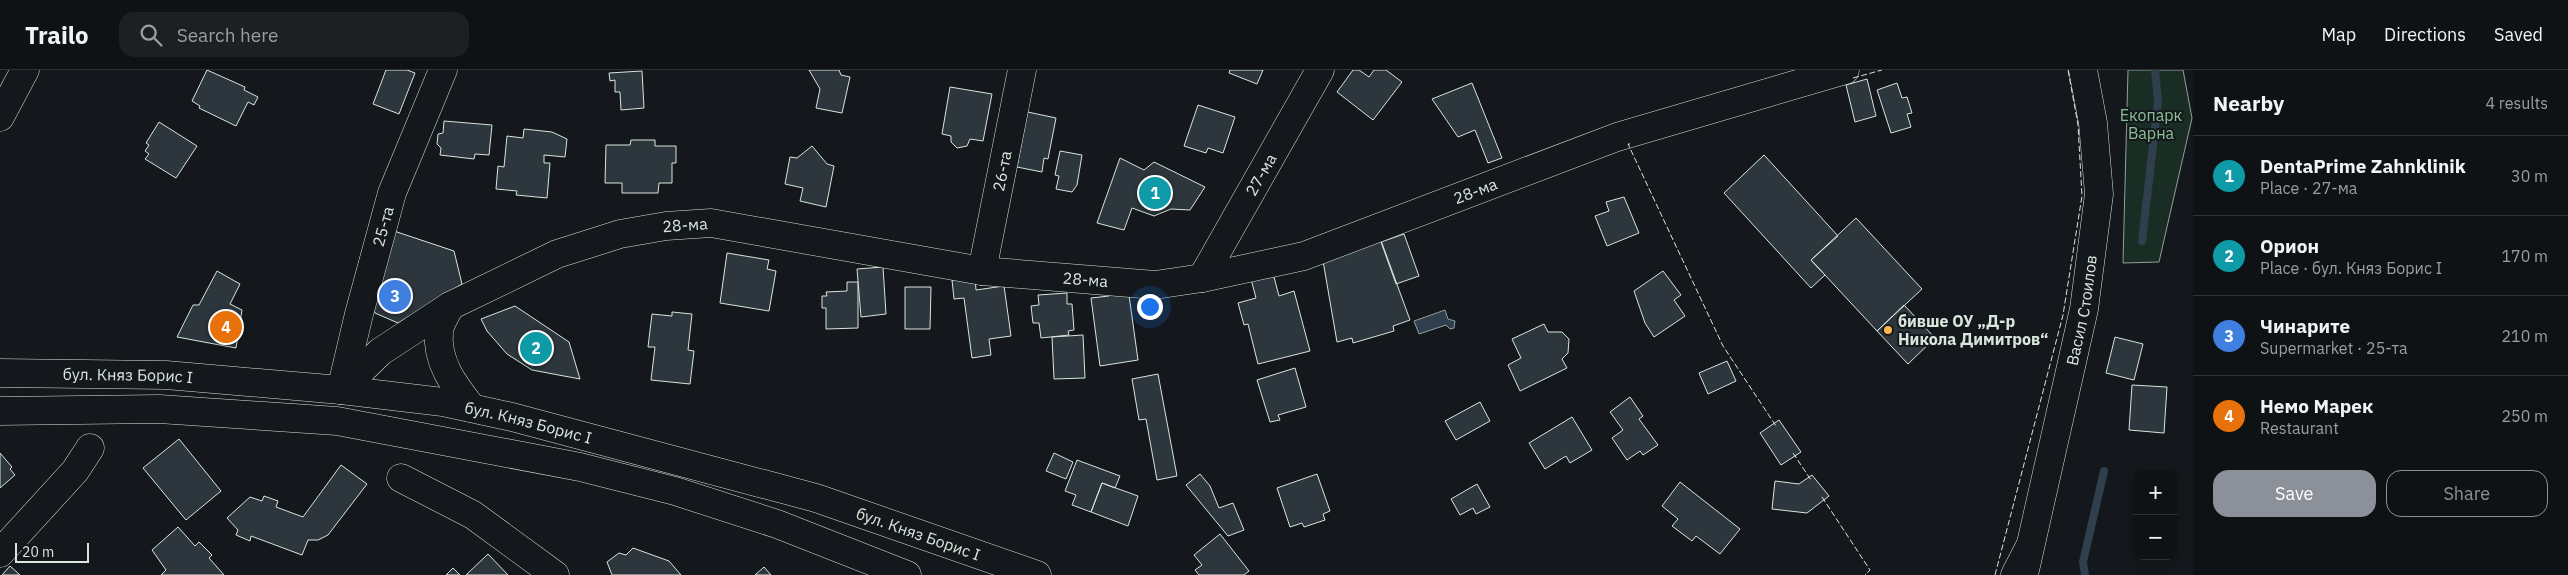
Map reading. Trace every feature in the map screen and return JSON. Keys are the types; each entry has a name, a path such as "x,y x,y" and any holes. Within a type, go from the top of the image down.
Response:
{"main road":[{"path":"0,117 25,70"},
{"name":"25-та","path":"341,390 359,314 392,193 443,70"},
{"name":"26-та","path":"982,271 1022,70"},
{"name":"27-ма","path":"1202,278 1320,70"},
{"name":"28-ма","path":"341,390 380,352 450,306 557,254 620,234 666,226 711,223 982,271 1155,285 1202,278 1304,256 1616,137 1844,70"},
{"name":"Васил Стоилов","path":"2030,546 2084,309 2098,194 2093,123 2083,70"},
{"path":"450,306 439,330 441,356 448,376 472,408"},
{"name":"бул. Княз Борис I","path":"0,373 166,375 341,390 443,402 816,498 1037,575"},
{"name":"бул. Княз Борис I","path":"0,411 159,409 337,421 580,467 676,492 777,524 907,575"},
{"path":"0,553 75,471 90,448"},
{"path":"401,478 473,515 555,575"},
{"path":"2015,575 2030,546"},
{"path":"2024,575 2030,546"},
{"path":"2030,546 2030,575"}],"green space":[{"name":"Екопарк Варна","path":"2128,70 2183,70 2192,118 2159,262 2123,263"}],"water":[{"path":"1445,310 1448,319 1455,321 1454,328 1450,329 1446,325 1419,334 1414,321"}],"building":[{"path":"207,70 245,87 244,90 258,97 254,105 248,102 236,126 199,108 200,106 192,101"},
{"path":"386,70 407,70 415,73 399,114 373,104"},
{"path":"809,70 839,70 841,75 850,77 842,113 816,108 820,89"},
{"path":"1230,70 1263,70 1257,84 1229,73"},
{"path":"1353,70 1359,70 1369,77 1374,70 1386,70 1402,82 1373,120 1337,92"},
{"path":"642,71 644,108 621,110 620,92 615,92 615,80 610,81 609,73"},
{"path":"1867,79 1876,116 1855,122 1846,85"},
{"path":"1472,83 1502,158 1488,163 1475,130 1458,137 1432,99"},
{"path":"1897,83 1902,98 1907,97 1912,113 1907,114 1911,127 1891,133 1877,90"},
{"path":"950,87 992,94 983,141 970,139 967,146 957,148 951,142 951,136 942,134"},
{"path":"1198,105 1235,117 1223,153 1208,148 1206,153 1184,146"},
{"path":"1023,111 1056,118 1048,159 1044,158 1042,172 1017,167 1024,129 1020,128"},
{"path":"444,121 492,125 489,155 475,154 474,159 440,155 441,148 437,144 438,134 443,133"},
{"path":"159,122 197,146 176,178 145,159 149,154 145,151 149,145 146,143"},
{"path":"524,129 552,132 567,139 565,157 544,155 544,163 550,163 547,198 516,195 517,191 496,189 498,166 504,167 507,136 523,138"},
{"path":"631,140 655,140 655,146 676,146 676,163 672,163 672,183 659,183 658,193 622,193 622,183 605,183 606,145 630,145"},
{"path":"812,146 827,164 834,166 826,207 800,201 803,188 785,184 790,157 797,158"},
{"path":"1060,151 1082,155 1077,185 1072,192 1056,189 1059,176 1055,175"},
{"path":"1764,155 1838,236 1811,260 1825,275 1811,288 1724,193"},
{"path":"1120,158 1144,170 1154,162 1205,187 1190,210 1171,209 1154,216 1132,208 1124,230 1097,223"},
{"path":"1624,197 1639,233 1607,246 1595,216 1609,211 1606,202"},
{"path":"1856,218 1922,289 1877,331 1811,260"},
{"path":"394,231 454,251 462,284 398,323 375,313 373,307"},
{"path":"1404,234 1419,276 1396,284 1381,242"},
{"path":"1379,235 1410,320 1393,326 1394,331 1353,343 1352,338 1337,342 1322,255"},
{"path":"727,253 769,260 767,269 776,271 769,311 720,303"},
{"path":"883,267 886,314 861,317 857,269"},
{"path":"217,271 240,284 230,304 242,310 236,348 177,337 193,305 199,305"},
{"path":"1663,271 1681,295 1674,300 1685,316 1654,337 1645,323 1634,291"},
{"path":"1273,273 1279,296 1294,291 1310,351 1258,364 1248,324 1244,325 1238,303 1256,298 1251,279"},
{"path":"975,277 976,290 1004,286 1011,336 989,339 991,355 972,358 964,298 954,299 952,280"},
{"path":"847,282 858,282 858,328 826,329 826,308 822,308 822,296 827,296 826,292 847,291"},
{"path":"905,287 931,287 930,329 905,329"},
{"path":"1112,291 1129,295 1138,360 1100,366 1091,298 1109,296"},
{"path":"1067,293 1067,304 1072,304 1074,330 1068,331 1069,335 1041,338 1039,323 1033,323 1031,306 1039,305 1038,295"},
{"path":"1904,305 1935,338 1908,364 1877,331"},
{"path":"515,306 569,342 580,379 532,370 507,354 487,331 481,319"},
{"path":"672,312 692,314 688,350 694,351 690,384 651,380 655,347 648,347 652,314 672,316"},
{"path":"1544,324 1548,332 1562,332 1569,339 1568,353 1562,359 1567,368 1520,391 1508,365 1521,358 1512,339"},
{"path":"1083,335 1085,378 1054,379 1052,337"},
{"path":"2115,337 2143,344 2134,380 2106,373"},
{"path":"1727,361 1736,381 1708,394 1699,373"},
{"path":"1295,368 1306,407 1278,415 1280,420 1270,422 1257,380"},
{"path":"1158,374 1177,476 1157,480 1146,419 1139,420 1132,379"},
{"path":"2132,385 2167,387 2164,433 2129,430"},
{"path":"1630,397 1643,416 1639,419 1658,445 1643,455 1640,451 1627,460 1612,438 1623,430 1610,412"},
{"path":"1480,402 1490,421 1456,440 1445,421"},
{"path":"1572,417 1592,450 1570,463 1566,456 1545,469 1529,443"},
{"path":"1779,420 1801,452 1781,465 1760,433"},
{"path":"179,439 221,491 186,520 143,468"},
{"path":"0,453 12,467 10,469 15,475 0,488"},
{"path":"1054,453 1073,462 1066,479 1046,471"},
{"path":"1077,460 1120,476 1115,488 1102,483 1091,512 1072,505 1076,495 1065,491"},
{"path":"341,465 367,484 328,535 318,540 308,540 302,555 251,536 250,541 236,535 238,530 227,518 250,497 262,501 264,496 278,501 276,507 303,517"},
{"path":"1200,474 1210,486 1219,508 1233,503 1244,530 1228,536 1186,485"},
{"path":"1317,474 1330,511 1323,514 1325,520 1304,527 1302,523 1290,527 1277,488"},
{"path":"1812,475 1829,496 1807,513 1772,509 1775,481 1799,484"},
{"path":"1680,482 1740,529 1720,554 1696,536 1692,541 1672,526 1678,519 1662,506"},
{"path":"1102,483 1138,496 1128,526 1091,512"},
{"path":"1477,484 1490,507 1476,514 1473,508 1460,515 1451,499"},
{"path":"178,527 195,546 199,542 212,555 209,558 224,575 161,575 166,570 152,550"},
{"path":"1220,534 1249,571 1244,575 1199,575 1195,570 1202,565 1194,555"},
{"path":"633,548 669,561 681,575 612,575 607,562 619,553 626,555"},
{"path":"488,554 508,575 466,575"},
{"path":"10,566 20,575 2,575"},
{"path":"764,567 771,575 755,575"},
{"path":"453,568 460,575 446,575"}],"waterway":[{"path":"2142,241 2158,102 2155,70"},
{"path":"2085,575 2083,562 2104,471"}],"fence":[{"path":"1853,78 1882,70"},
{"path":"1995,575 2063,315 2082,196 2078,125 2068,70"},
{"path":"1630,144 1628,144 1723,346 1776,426"},
{"path":"1793,453 1811,480"},
{"path":"1822,497 1870,570 1865,575"}],"place":[{"name":"DentaPrime Zahnklinik","path":"1155,193"},
{"name":"Чинарите","path":"395,296"},
{"name":"Немо Марек","path":"226,327"},
{"name":"бивше ОУ „Д-р Никола Димитров“","path":"1888,330"},
{"name":"Орион","path":"536,348"}]}
